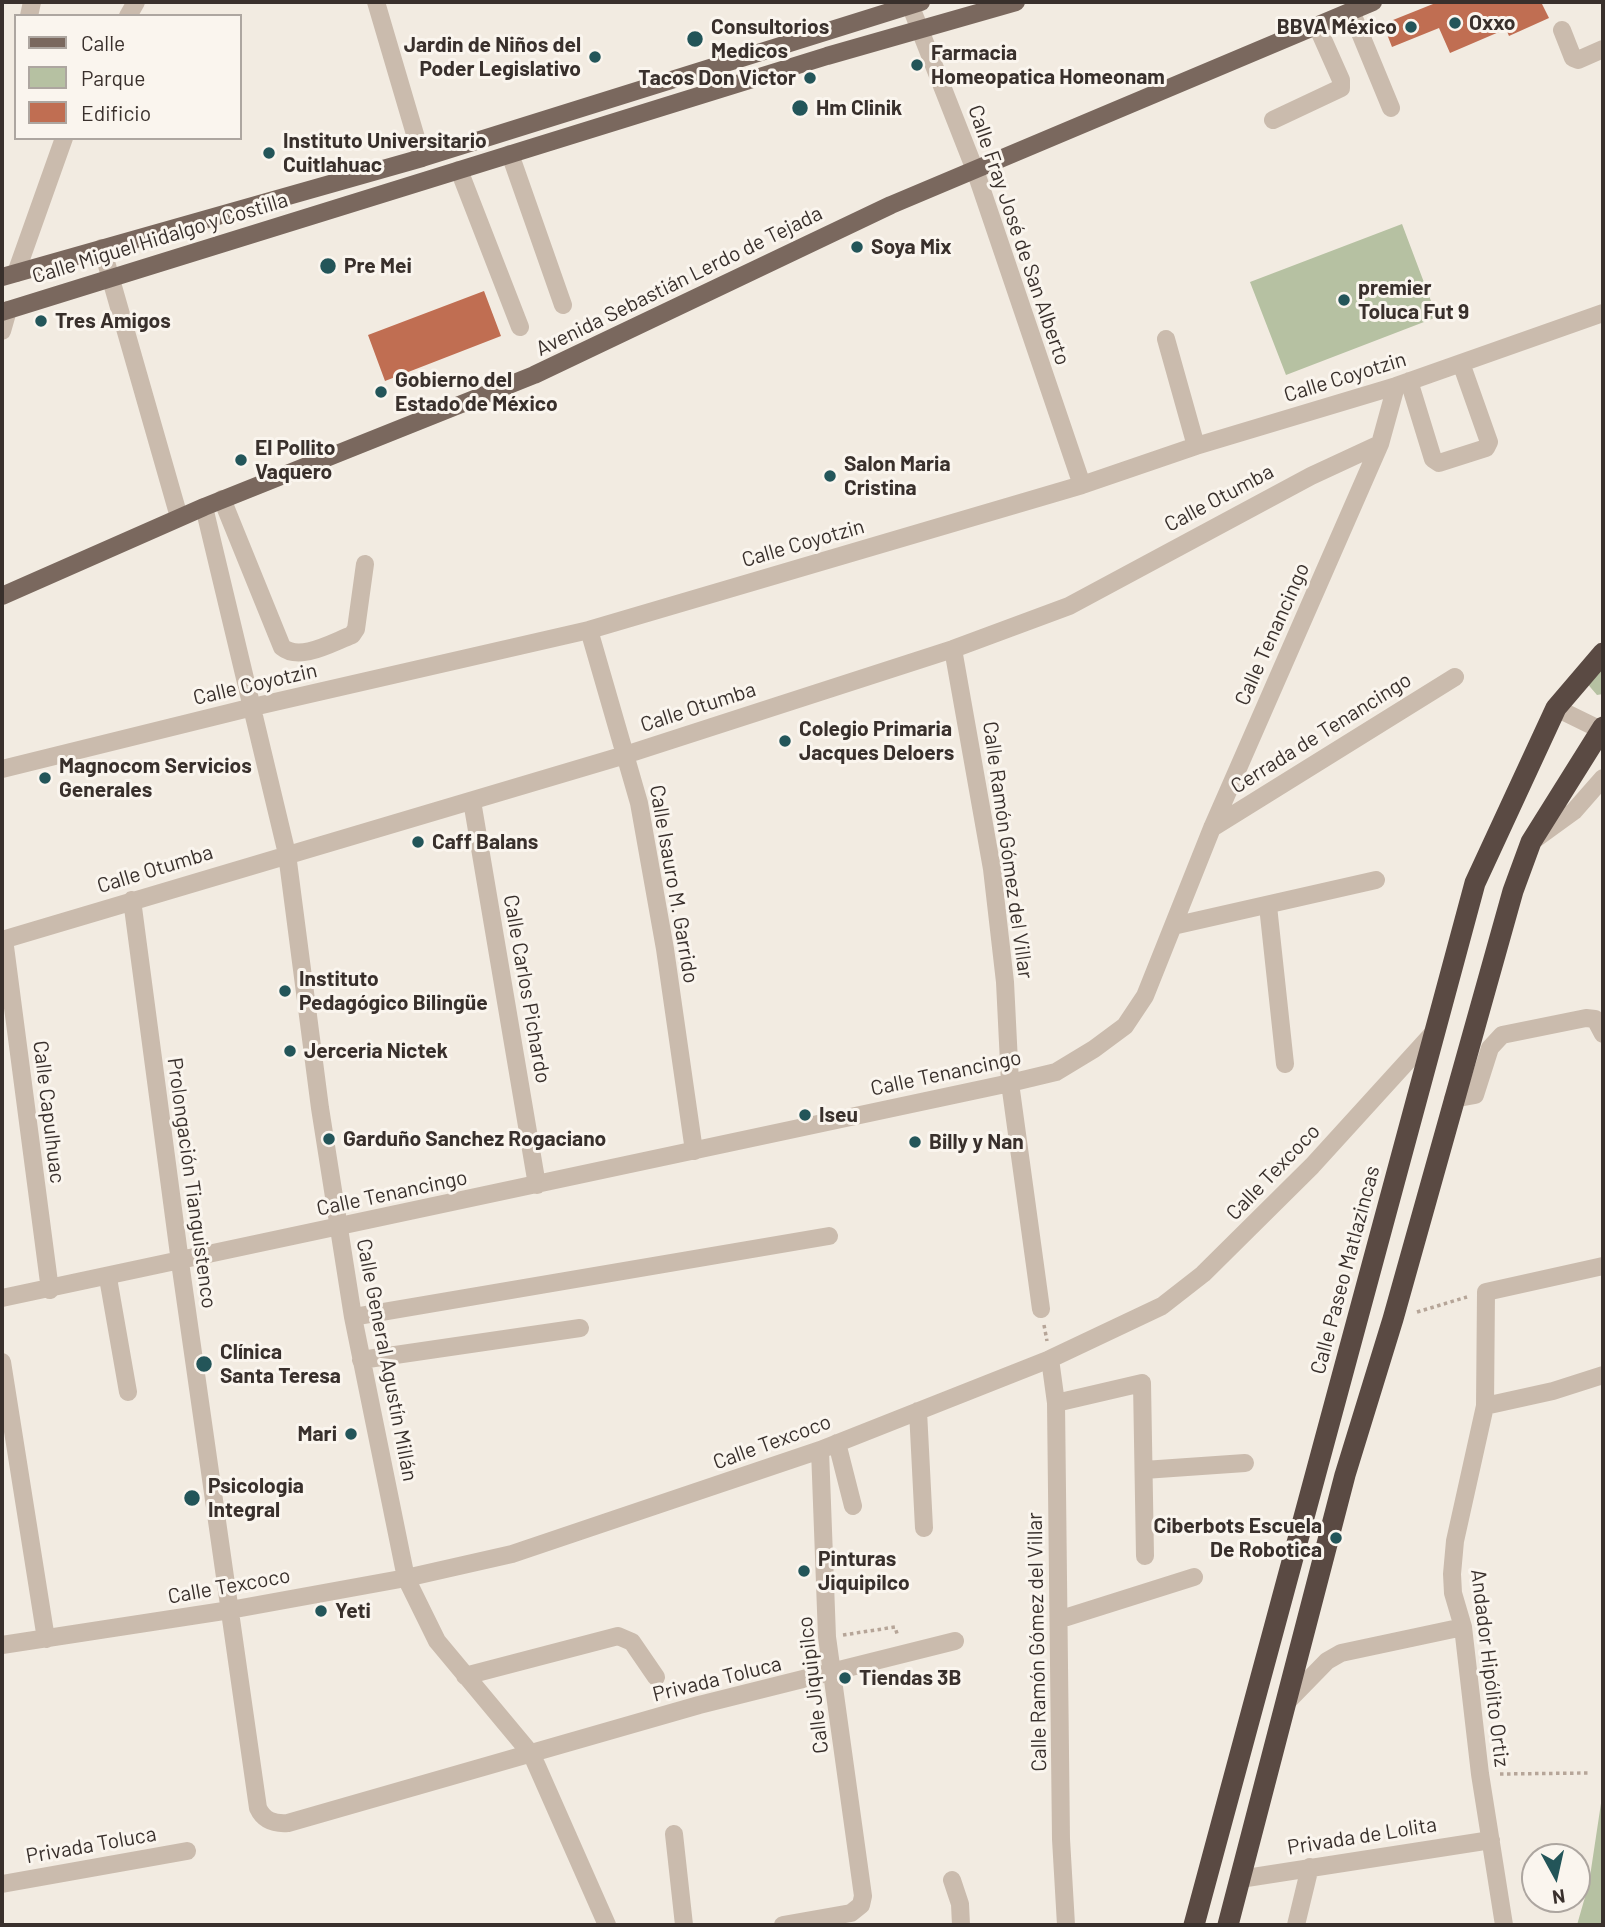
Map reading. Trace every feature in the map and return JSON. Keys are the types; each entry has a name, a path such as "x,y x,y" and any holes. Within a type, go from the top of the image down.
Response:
{"highway":[{"name":"Calle Paseo Matlazincas","path":"1194,1925 1475,883 1556,708 1603,653"},
{"path":"1228,1925 1345,1475 1393,1319 1513,891 1531,842 1602,729"}],"main road":[{"name":"Calle Miguel Hidalgo y Costilla","path":"5,311 510,154 1016,2"},
{"name":"Avenida Sebastián Lerdo de Tejada","path":"2,596 222,499 534,375 891,205 1373,2"},
{"name":"Calle Miguel Hidalgo y Costilla","path":"9,275 422,158 913,3"}],"street":[{"path":"376,2 422,158"},
{"name":"Calle Fray José de San Alberto","path":"913,3 975,170 1082,485"},
{"path":"1351,11 1391,108"},
{"path":"1273,120 1341,89 1341,80 1317,26"},
{"path":"1562,30 1573,58 1578,60 1603,49"},
{"path":"9,275 63,140"},
{"path":"510,154 563,305"},
{"path":"459,170 520,327"},
{"path":"102,248 179,517"},
{"path":"2,331 5,311"},
{"name":"Calle Coyotzin","path":"2,769 253,707 589,630 1082,485 1196,446 1403,383 1603,313"},
{"path":"1166,339 1196,446"},
{"path":"1403,383 1433,459 1439,463 1486,448 1489,442 1461,363"},
{"name":"Calle Tenancingo","path":"2,1298 108,1278 1056,1072 1125,1026 1145,996 1212,828 1380,444 1403,383"},
{"name":"Calle Otumba","path":"3,939 472,802 953,649 1069,606 1311,476 1380,444"},
{"path":"222,499 282,647 288,652 309,652 352,635 356,629 365,564"},
{"name":"Calle General Agustín Millán","path":"204,507 287,854 338,1228 361,1360 406,1578 437,1641 531,1755 607,1925"},
{"name":"Calle Isauro M. Garrido","path":"589,630 639,803 663,936 694,1151"},
{"name":"Calle Ramón Gómez del Villar","path":"953,649 992,869 1005,982 1010,1083 1041,1309"},
{"name":"Cerrada de Tenancingo","path":"1212,828 1455,677"},
{"path":"1556,708 1602,729"},
{"path":"1531,842 1574,811 1603,778"},
{"name":"Calle Carlos Pichardo","path":"472,802 537,1185"},
{"path":"1172,926 1376,880"},
{"name":"Prolongación Tianguistenco","path":"132,900 180,1262 258,1808 270,1822 288,1823 531,1755"},
{"path":"1268,906 1285,1064"},
{"name":"Calle Capulhuac","path":"3,939 50,1290"},
{"path":"1453,1099 1475,1095 1490,1048 1502,1035 1586,1018 1595,1019 1603,1034"},
{"name":"Calle Texcoco","path":"2,1645 230,1610 406,1578 537,1546 820,1450 1050,1359 1162,1306 1203,1274 1312,1166 1434,1032"},
{"path":"353,1317 829,1236"},
{"path":"1486,1292 1603,1266"},
{"path":"108,1278 128,1392"},
{"name":"Andador Hipólito Ortiz","path":"1486,1292 1485,1406 1455,1541 1453,1593 1463,1628 1480,1774 1504,1925"},
{"path":"361,1360 580,1328"},
{"name":"Calle Ramón Gómez del Villar","path":"1050,1359 1056,1403 1061,1619 1061,1839 1066,1925"},
{"path":"2,1362 46,1639"},
{"path":"1485,1406 1553,1391 1603,1376"},
{"path":"1056,1403 1142,1383 1145,1556"},
{"path":"918,1411 923,1528"},
{"path":"837,1443 853,1506"},
{"name":"Calle Jiquipilco","path":"784,1925 857,1911 863,1896 827,1637 820,1450"},
{"path":"1144,1470 1245,1463"},
{"path":"1061,1619 1194,1577"},
{"path":"1285,1704 1327,1661 1341,1653 1463,1628"},
{"path":"465,1676 618,1636 632,1642 656,1677"},
{"name":"Privada Toluca","path":"531,1755 699,1705 955,1641"},
{"path":"674,1834 684,1925"},
{"name":"Privada de Lolita","path":"1240,1879 1491,1840"},
{"name":"Privada Toluca","path":"2,1884 187,1851"},
{"path":"1296,1925 1310,1867"},
{"path":"952,1880 960,1904 961,1925"}],"path":[{"path":"1393,1319 1486,1292"},
{"path":"1041,1309 1050,1359"},
{"path":"827,1637 895,1628 903,1655"},
{"path":"1480,1774 1588,1773"}],"green space":[{"name":"premier Toluca Fut 9","path":"1402,224 1437,317 1286,375 1250,282"},
{"path":"1603,661 1603,694 1597,695 1585,681"},
{"path":"1603,1790 1603,1925 1577,1925 1580,1913 1591,1913 1591,1870"}],"building":[{"path":"1438,2 1541,2 1549,18 1509,36 1506,29 1450,53 1439,28 1392,47 1383,24"},
{"path":"484,291 501,336 385,381 368,335"}],"place":[{"name":"Oxxo","path":"1455,23"},
{"name":"BBVA México","path":"1411,27"},
{"name":"Consultorios Medicos","path":"695,39"},
{"name":"Jardin de Niños del Poder Legislativo","path":"595,57"},
{"name":"Farmacia Homeopatica Homeonam","path":"917,65"},
{"name":"Tacos Don Victor","path":"810,78"},
{"name":"Hm Clinik","path":"800,108"},
{"name":"Instituto Universitario Cuitlahuac","path":"269,153"},
{"name":"Soya Mix","path":"857,247"},
{"name":"Pre Mei","path":"328,266"},
{"name":"premier Toluca Fut 9","path":"1344,300"},
{"name":"Tres Amigos","path":"41,321"},
{"name":"Gobierno del Estado de México","path":"381,392"},
{"name":"El Pollito Vaquero","path":"241,460"},
{"name":"Salon Maria Cristina","path":"830,476"},
{"name":"Colegio Primaria Jacques Deloers","path":"785,741"},
{"name":"Magnocom Servicios Generales","path":"45,778"},
{"name":"Caff Balans","path":"418,842"},
{"name":"Instituto Pedagógico Bilingüe","path":"285,991"},
{"name":"Jerceria Nictek","path":"290,1051"},
{"name":"Iseu","path":"805,1115"},
{"name":"Garduño Sanchez Rogaciano","path":"329,1139"},
{"name":"Billy y Nan","path":"915,1142"},
{"name":"Clínica Santa Teresa","path":"204,1364"},
{"name":"Mari","path":"351,1434"},
{"name":"Psicologia Integral","path":"192,1498"},
{"name":"Ciberbots Escuela De Robotica","path":"1336,1538"},
{"name":"Pinturas Jiquipilco","path":"804,1571"},
{"name":"Yeti","path":"321,1611"},
{"name":"Tiendas 3B","path":"845,1678"}]}
